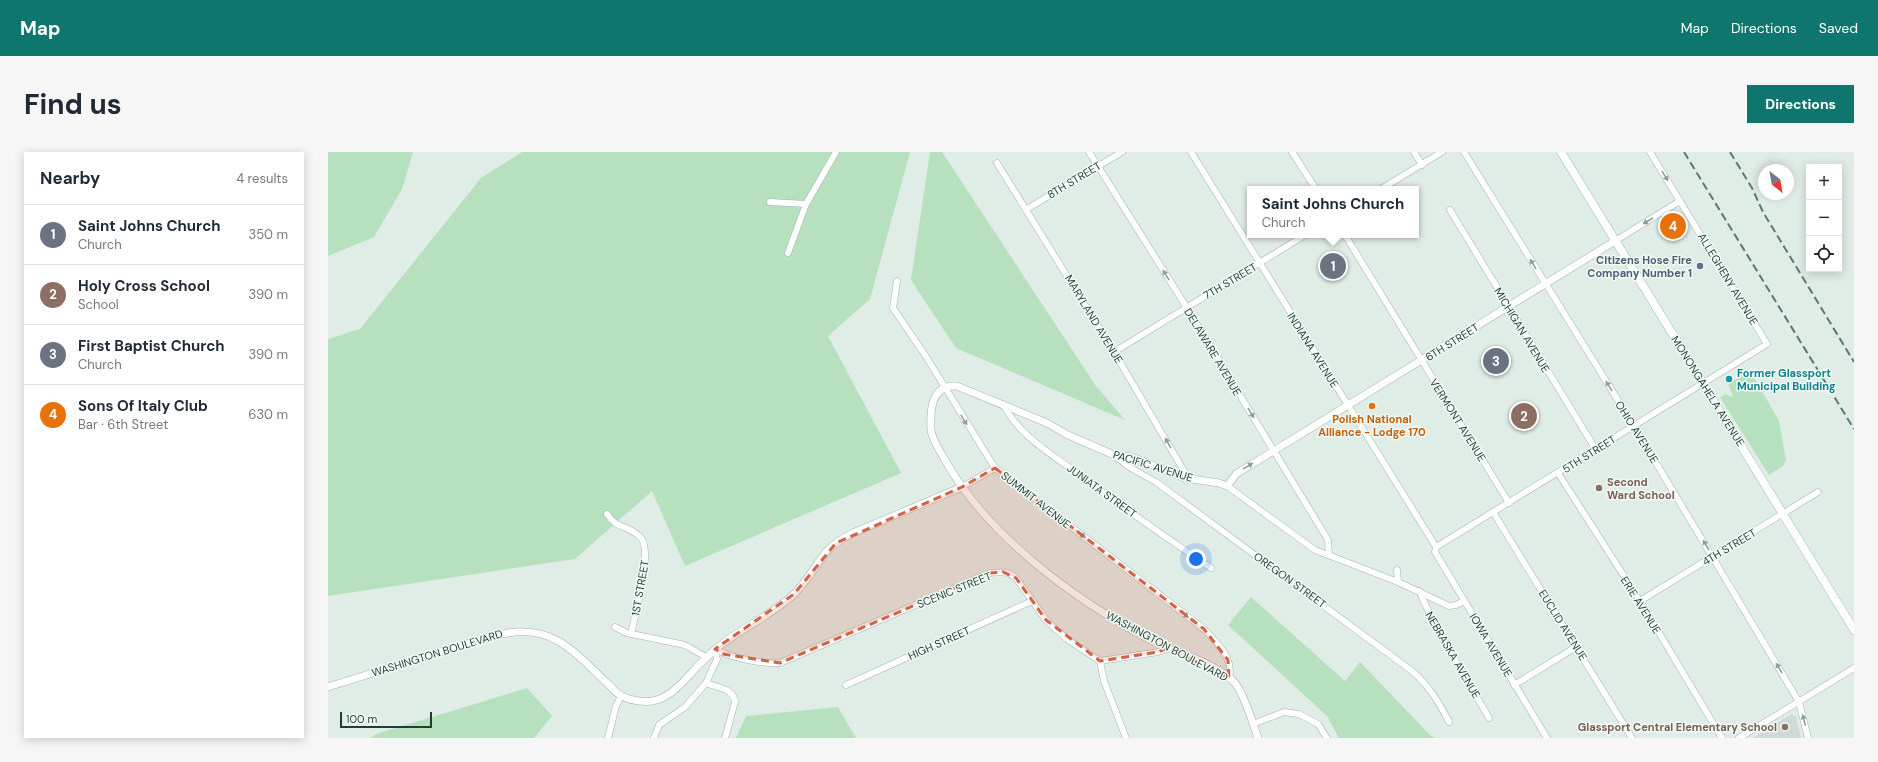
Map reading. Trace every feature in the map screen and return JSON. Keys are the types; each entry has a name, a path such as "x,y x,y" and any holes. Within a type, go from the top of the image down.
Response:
{"main road":[{"name":"MONONGAHELA AVENUE","path":"1561,152 1854,630"}],"street":[{"path":"788,253 806,204 836,152"},
{"name":"DELAWARE AVENUE","path":"1089,152 1328,540 1329,555"},
{"name":"8TH STREET","path":"1027,209 1122,152"},
{"name":"INDIANA AVENUE","path":"1191,152 1348,405 1435,550"},
{"path":"1292,152 1314,186"},
{"path":"1414,152 1422,165"},
{"path":"1386,186 1442,152"},
{"name":"OHIO AVENUE","path":"1464,152 1634,426 1799,702 1808,738"},
{"name":"ALLEGHENY AVENUE","path":"1650,152 1767,344"},
{"name":"MARYLAND AVENUE","path":"998,163 1114,352 1184,471 1185,478"},
{"name":"6TH STREET","path":"1227,486 1236,474 1421,361 1614,240 1680,201"},
{"path":"770,202 806,204"},
{"name":"MICHIGAN AVENUE","path":"1450,210 1596,450"},
{"name":"7TH STREET","path":"1114,352 1300,238"},
{"name":"VERMONT AVENUE","path":"1347,238 1509,503"},
{"name":"SUMMIT AVENUE","path":"897,280 893,308 925,355 943,387 994,468 1204,629 1219,645 1228,660 1231,671 1229,678"},
{"name":"5TH STREET","path":"1435,550 1767,344"},
{"name":"PACIFIC AVENUE","path":"943,387 957,386 1003,404 1114,454 1132,457 1185,478 1218,483 1227,486 1315,550 1398,582 1449,606 1456,605 1464,601"},
{"path":"943,387 936,394 932,405 931,434 945,460 962,487 994,468"},
{"name":"JUNIATA STREET","path":"1003,404 1008,414 1020,429 1047,452 1211,568"},
{"name":"OREGON STREET","path":"1114,454 1128,466 1156,482 1412,671 1423,680 1433,693 1449,722"},
{"name":"ERIE AVENUE","path":"1558,474 1640,601 1722,738"},
{"name":"WASHINGTON BOULEVARD","path":"328,687 509,631 535,633 558,641 584,661 621,696 646,702 665,696 678,687 715,649 775,609 794,594 827,551 836,542 853,533 962,487 1006,538 1036,564 1106,614 1149,640 1216,670 1229,678 1236,684 1240,692 1258,738"},
{"name":"4TH STREET","path":"1640,601 1818,492"},
{"name":"EUCLID AVENUE","path":"1494,512 1632,738"},
{"name":"1ST STREET","path":"607,514 615,523 637,533 645,544 646,551 640,595 631,634"},
{"name":"IOWA AVENUE","path":"1435,550 1514,685 1547,738"},
{"path":"1397,570 1398,582"},
{"name":"SCENIC STREET","path":"715,649 723,654 771,664 780,663 990,573 1003,572 1011,574 1046,620 1067,639 1100,660"},
{"name":"NEBRASKA AVENUE","path":"1419,591 1435,625 1489,718"},
{"name":"HIGH STREET","path":"846,685 1032,601"},
{"path":"615,627 631,634 685,645 706,657"},
{"path":"1514,685 1576,647"},
{"path":"1126,738 1104,681 1100,660 1158,652 1167,648"},
{"path":"654,738 659,725 685,707 706,683 718,659 715,649"},
{"path":"1739,738 1854,668"},
{"path":"706,683 730,691 734,696 735,702 725,738"},
{"path":"608,738 616,706 621,696"},
{"path":"1253,724 1284,712 1299,714 1318,724 1327,738"}],"highlighted area":[{"path":"995,468 1204,629 1228,660 1229,678 1167,648 1158,652 1100,661 1046,620 1016,578 1003,572 990,573 780,663 723,654 715,649 794,594 836,543 962,487"}],"shaded area":[{"name":"Glassport Central Elementary School","path":"1792,714 1796,717 1801,738 1753,738"}],"green space":[{"path":"328,152 413,152 402,189 374,237 328,256"},
{"path":"522,152 910,152 870,299 828,336 901,473 685,566 652,491 575,559 328,596 328,339 360,329 481,178"},
{"path":"930,152 942,152 1096,386 1125,420 956,348 911,280"},
{"path":"1751,372 1779,421 1786,460 1783,466 1769,475 1720,397 1726,394 1731,397 1733,396 1728,383"},
{"path":"1251,597 1345,681 1360,662 1431,736 1436,738 1339,738 1327,716 1228,625"},
{"path":"527,688 552,716 534,738 371,738 376,734"},
{"path":"838,707 856,738 736,738 746,716"}],"railway":[{"path":"1684,152 1854,429"},
{"path":"1730,152 1752,188 1763,212 1854,362"}],"place":[{"name":"Sons Of Italy Club","path":"1673,226"},
{"name":"Saint Johns Church","path":"1333,266"},
{"name":"Citizens Hose Fire Company Number 1","path":"1700,266"},
{"name":"First Baptist Church","path":"1496,361"},
{"name":"Former Glassport Municipal Building","path":"1729,379"},
{"name":"Polish National Alliance - Lodge 170","path":"1372,406"},
{"name":"Holy Cross School","path":"1524,416"},
{"name":"Second Ward School","path":"1599,488"},
{"name":"Glassport Central Elementary School","path":"1785,727"}]}
